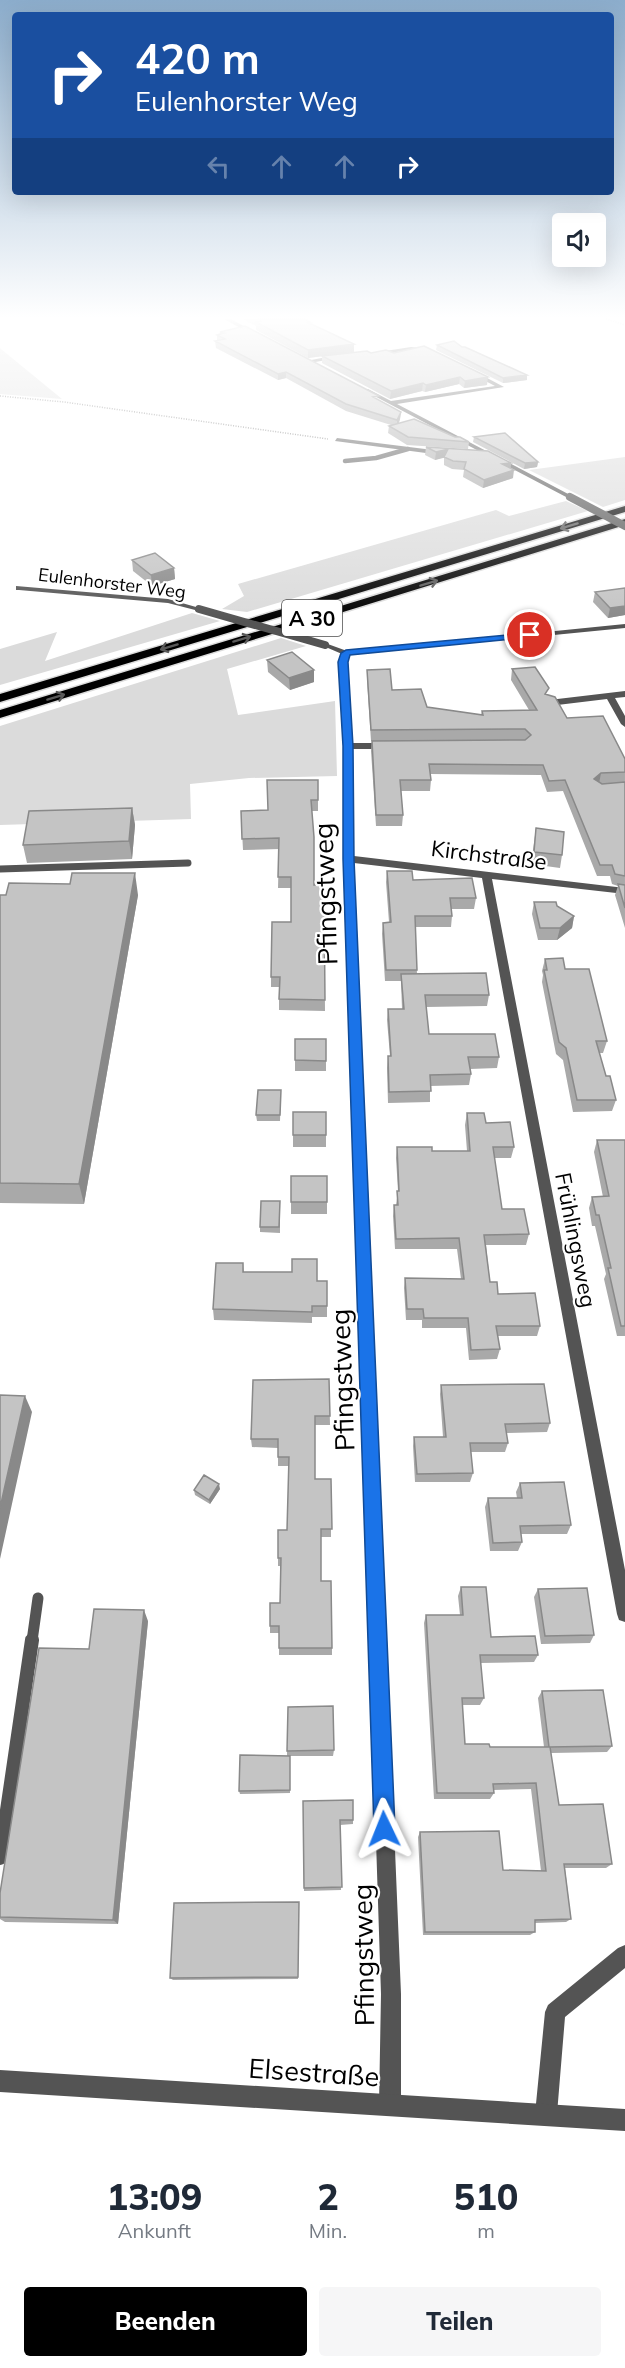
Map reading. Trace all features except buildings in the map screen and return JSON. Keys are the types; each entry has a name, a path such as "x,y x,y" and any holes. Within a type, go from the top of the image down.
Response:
{"highway":[{"name":"A 30","path":"0,698 625,509"},
{"name":"A 30","path":"0,714 625,524"}],"street":[{"path":"422,420 625,524"},
{"path":"337,440 454,454"},
{"path":"477,456 490,455"},
{"name":"Eulenhorster Weg","path":"19,588 168,601 346,653 625,626"},
{"name":"Pfingstweg","path":"346,653 343,662 348,746 349,859 391,1994 390,2105"},
{"path":"549,703 625,694"},
{"path":"610,696 625,724"},
{"path":"348,746 395,746"},
{"name":"Kirchstraße","path":"349,859 625,891"},
{"name":"Frühlingsweg","path":"486,874 625,1614"},
{"path":"546,2114 555,2012 625,1955"},
{"name":"Elsestraße","path":"0,2081 625,2120"}],"lane":[{"path":"345,461 376,458 408,449"},
{"path":"0,869 188,863"},
{"path":"0,1858 38,1598"}],"path":[{"path":"191,420 337,440"}],"shaded area":[{"path":"625,457 625,500 603,507 529,470"},
{"path":"566,501 588,511 247,612 222,609 244,596 238,584 496,510 509,516"},
{"path":"192,613 220,621 0,685 0,649 57,632 45,661"},
{"path":"281,638 306,646 227,669 238,715 335,701 337,776 249,778 190,784 191,819 0,825 0,726"}],"route":[{"path":"384,1829 349,859 348,746 343,662 346,653 530,635"}]}
